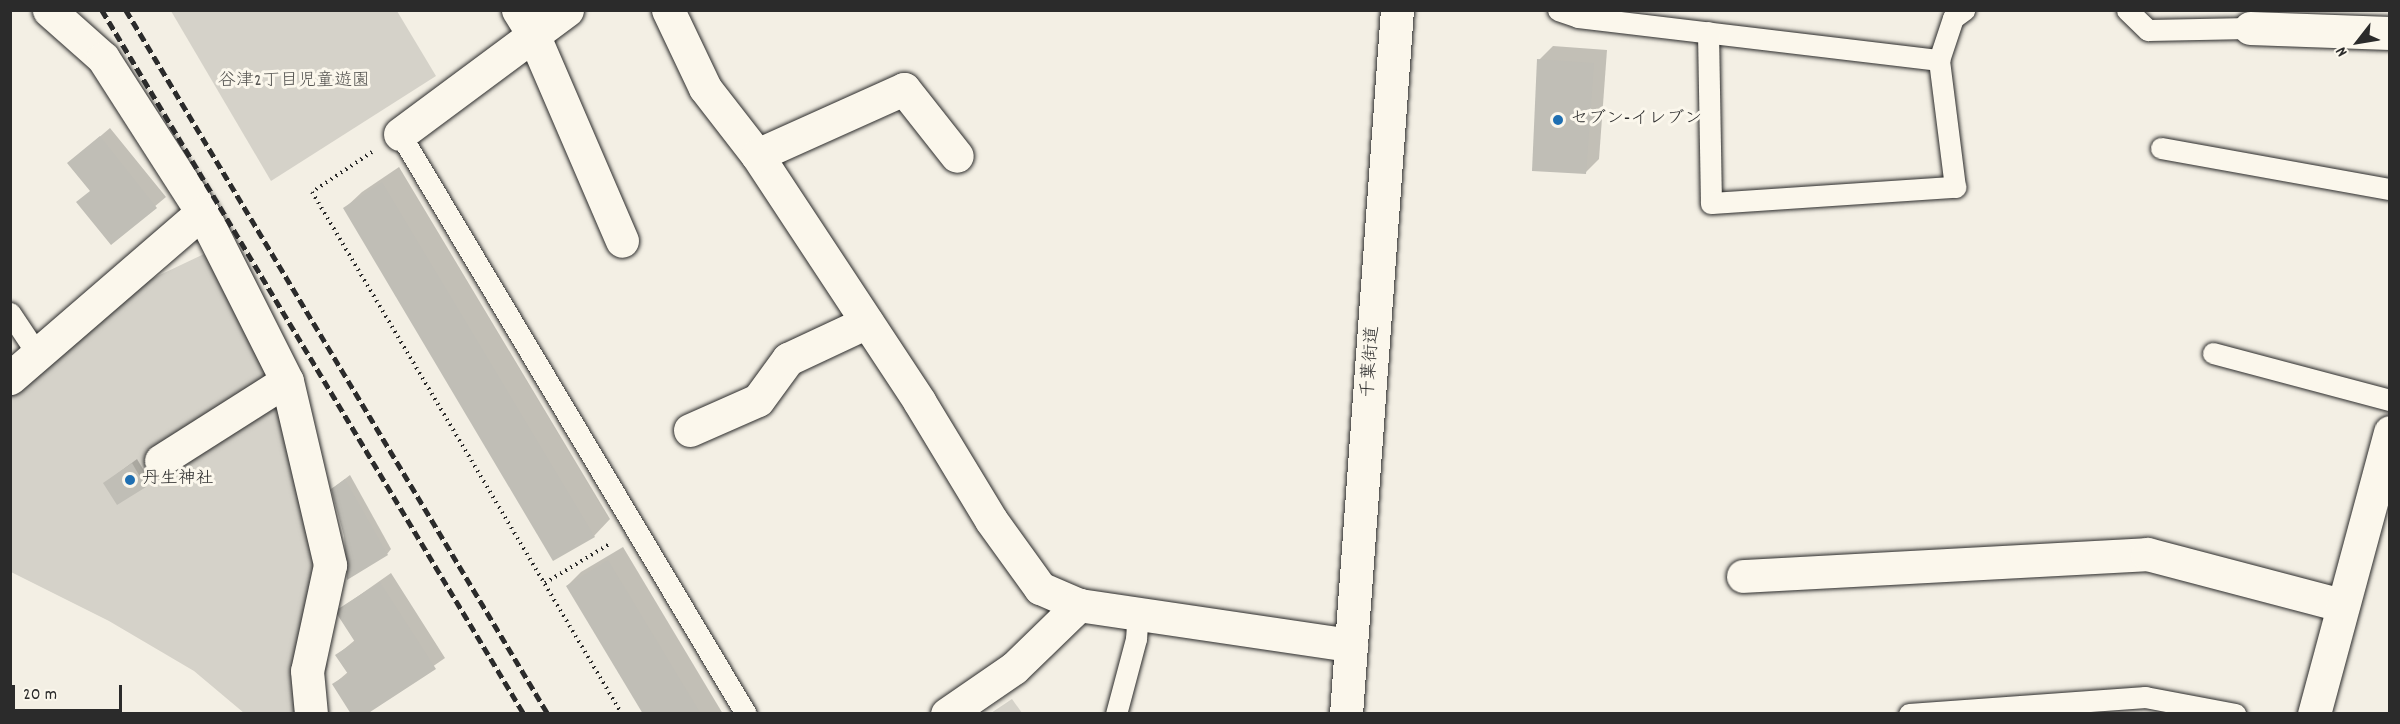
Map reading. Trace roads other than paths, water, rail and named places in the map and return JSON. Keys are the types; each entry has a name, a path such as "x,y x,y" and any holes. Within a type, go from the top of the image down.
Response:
{"main road":[{"path":"49,10 103,58 202,212 286,381 330,565 307,671 311,714"},
{"path":"400,134 525,22 567,10"},
{"path":"668,10 705,88 757,155 867,322 991,520 1040,588 1079,605 1138,611 1351,645"},
{"name":"千葉街道","path":"1346,714 1397,10"},
{"path":"525,22 622,241"},
{"path":"2250,28 2390,33"},
{"path":"757,155 904,89 957,156"},
{"path":"10,378 202,212"},
{"path":"690,430 758,400 788,359 867,322"},
{"path":"2314,714 2341,605 2390,432"},
{"path":"1743,576 2147,554 2341,605"},
{"path":"947,714 1014,668 1079,605"}],"street":[{"path":"161,461 286,381"}],"lane":[{"path":"1558,10 1578,17 1939,60"},
{"path":"1708,32 1711,203 1954,187 1939,60 1953,18 1964,10"},
{"path":"2127,10 2148,30 2250,28"},
{"path":"400,134 746,714"},
{"path":"2161,148 2390,189"},
{"path":"10,313 38,354"},
{"path":"2213,353 2390,400"},
{"path":"1116,714 1136,639 1138,611"},
{"path":"1909,714 2145,697 2235,714"}],"railway":[{"path":"102,10 524,714"},
{"path":"126,10 548,714"}],"place":[{"name":"セブン-イレブン","path":"1558,120"},
{"name":"丹生神社","path":"130,480"}],"park label":[{"name":"谷津2丁目児童遊園","path":"294,82"}]}
